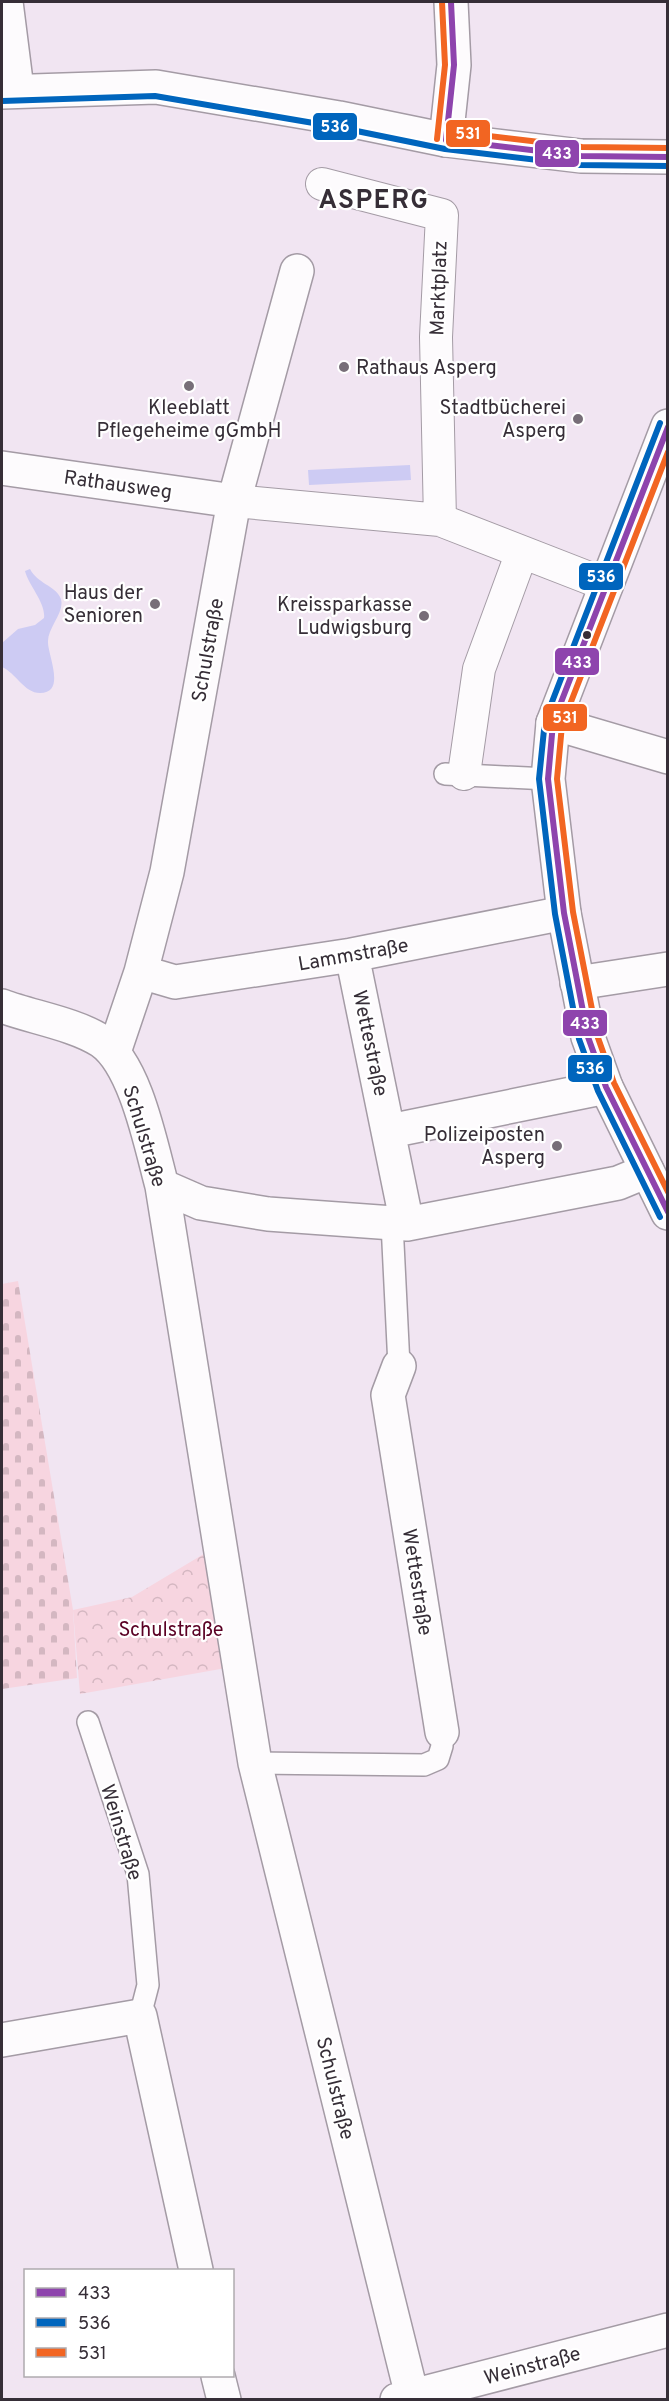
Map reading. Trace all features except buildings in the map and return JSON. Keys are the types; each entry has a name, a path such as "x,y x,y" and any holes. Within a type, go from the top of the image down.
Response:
{"street":[{"path":"6,2 9,90 156,87 339,118 446,140 580,156 668,157"},
{"path":"446,140 454,65 451,2"},
{"name":"Marktplatz","path":"322,184 441,215 436,338 440,520"},
{"name":"Schulstraße","path":"297,271 234,501 167,872 141,972 114,1052 140,1108 162,1186 255,1763 405,2398"},
{"path":"668,426 553,723 548,779 564,913 588,1037 606,1087 668,1214"},
{"name":"Rathausweg","path":"2,468 234,501"},
{"path":"234,501 440,520 607,585"},
{"path":"454,774 479,669 522,552"},
{"path":"553,723 668,757"},
{"name":"Lammstraße","path":"141,972 175,982 352,955 564,913"},
{"name":"Wettestraße","path":"352,955 390,1131 399,1224"},
{"path":"577,983 668,969"},
{"path":"2,1006 85,1033 114,1052"},
{"path":"390,1131 606,1087"},
{"path":"162,1186 201,1203 268,1214 399,1224 618,1183 647,1171"},
{"name":"Wettestraße","path":"399,1366 388,1395 442,1732"},
{"path":"2,2040 140,2016"},
{"name":"Weinstraße","path":"140,2016 195,2269"},
{"name":"Weinstraße","path":"405,2398 668,2330"},
{"path":"218,2377 224,2400"}],"lane":[{"path":"454,774 548,779"},
{"name":"Wettestraße","path":"399,1224 399,1366"},
{"name":"Weinstraße","path":"88,1722 138,1874 148,1985 140,2016"},
{"name":"Wettestraße","path":"255,1763 424,1765 438,1759 442,1746 442,1732"}],"green space":[{"path":"18,1281 73,1610 77,1678 2,1689 2,1284"},
{"name":"Schulstraße","path":"207,1552 226,1668 80,1694 73,1610 132,1597"}],"water":[{"path":"410,465 411,480 309,485 308,470"},
{"path":"30,569 37,578 58,593 61,602 48,641 54,680 48,691 40,693 29,690 2,667 2,643 18,629 35,625 44,618 40,600 25,571"}],"transit line":[{"name":"531","path":"437,139 445,65 442,2"},
{"name":"433","path":"446,140 454,65 451,2"},
{"name":"536","path":"2,101 155,96 337,127 445,149 580,165 668,166"},
{"name":"531","path":"447,131 582,147 668,148"},
{"name":"433","path":"446,140 581,156 668,157"},
{"name":"536","path":"660,423 545,720 539,779 555,914 579,1039 598,1091 660,1217"},
{"name":"433","path":"668,427 553,723 548,779 564,913 588,1037 606,1087 668,1212"},
{"name":"531","path":"668,452 562,725 557,779 573,912 597,1035 614,1083 668,1192"}],"place":[{"name":"Rathaus Asperg","path":"344,367"},
{"name":"Kleeblatt Pflegeheime gGmbH","path":"189,386"},
{"name":"Stadtbücherei Asperg","path":"578,419"},
{"name":"Haus der Senioren","path":"155,604"},
{"name":"Kreissparkasse Ludwigsburg","path":"424,616"},
{"name":"Polizeiposten Asperg","path":"557,1146"}],"district":[{"name":"ASPERG","path":"374,199"}]}
